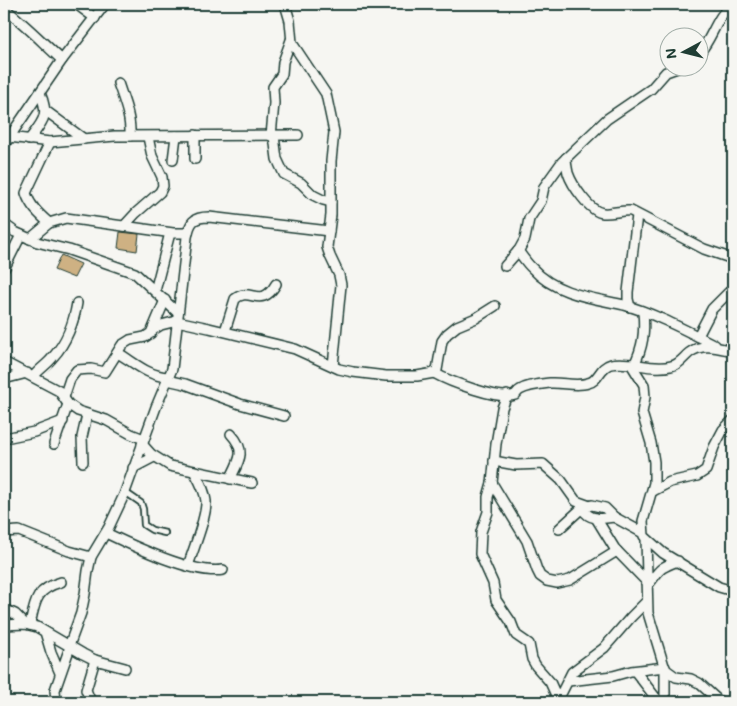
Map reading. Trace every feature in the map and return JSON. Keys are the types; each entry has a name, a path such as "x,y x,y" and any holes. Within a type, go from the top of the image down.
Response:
{"street":[{"path":"76,4 95,18"},
{"path":"4,145 62,60 105,4"},
{"path":"159,4 167,4"},
{"path":"285,4 290,21 291,40 282,74 273,87 273,136 277,159 284,174 302,183 312,195 332,202"},
{"path":"710,36 723,12 732,4"},
{"path":"4,8 62,60"},
{"path":"291,40 326,94 334,132 331,161 332,202 327,247 339,275 341,285 333,366"},
{"path":"505,266 518,251 525,239 529,220 541,201 544,187 566,158 607,119 651,88 660,78"},
{"path":"118,83 129,116 130,136"},
{"path":"29,140 44,120 46,112 40,93"},
{"path":"46,112 84,138"},
{"path":"195,135 195,159"},
{"path":"9,137 50,142 130,136 298,135"},
{"path":"173,160 176,136"},
{"path":"124,226 160,192 163,186 162,177 152,156 148,137"},
{"path":"49,224 29,202 26,193 50,142"},
{"path":"566,158 572,184 597,212 605,214 622,210 630,211 704,249 733,259"},
{"path":"630,307 628,292 636,238 637,215"},
{"path":"56,702 55,690 81,613 92,557 106,533 125,492 172,369 188,233 191,223 200,217 329,231"},
{"path":"4,269 26,237 49,224 66,218 170,233 188,233"},
{"path":"4,224 37,242 69,250 135,274 165,300 178,317 294,350 353,372 386,376 418,376 434,373 451,382 491,393 506,395 516,394 521,389 547,384 588,383 595,380 601,370 610,364 632,364 647,367 672,366 694,350 705,346 733,351"},
{"path":"155,291 170,233"},
{"path":"518,251 533,270 564,290 592,299 630,307 698,336 719,348"},
{"path":"225,331 235,299 242,295 263,297 276,284"},
{"path":"698,336 712,309 733,288"},
{"path":"153,330 165,300"},
{"path":"4,379 30,375 53,358 67,336 78,303"},
{"path":"434,373 437,370 442,341 447,334 457,326 476,318 495,306"},
{"path":"632,364 642,345 645,332 643,312"},
{"path":"54,444 63,421 70,379 77,370 91,369 106,372 122,345 126,342 145,337 153,330 178,317"},
{"path":"642,345 647,367 642,413 651,443 654,462 653,492 643,521 648,584 647,601 648,613 665,668 665,702"},
{"path":"118,353 147,373 185,384 240,404 284,416"},
{"path":"4,362 59,391 78,411 106,420 143,441 154,456 170,466 252,483"},
{"path":"632,364 644,387"},
{"path":"506,395 500,418 492,483 488,497 488,512 481,532 480,554 494,583 496,600 511,622 516,635 529,644 532,659 550,682 558,698 568,702"},
{"path":"83,462 82,437 87,415"},
{"path":"653,492 670,482 697,476 706,470 714,447 723,430 733,420"},
{"path":"10,437 34,432 63,421"},
{"path":"230,478 241,456 241,449 231,434"},
{"path":"134,468 154,456"},
{"path":"494,461 516,465 543,464 561,480 572,497 585,507 586,514 596,518 614,517"},
{"path":"188,566 202,522 206,501 200,481 194,471"},
{"path":"492,483 526,541 536,570 547,581 557,583 570,580 617,551"},
{"path":"559,529 585,507 599,506 605,508 614,517 644,536 663,553 719,587 733,591"},
{"path":"596,518 617,551 648,584"},
{"path":"4,532 19,531 70,551 92,557"},
{"path":"106,533 126,543 188,566 205,571 223,570"},
{"path":"648,584 662,567 678,561"},
{"path":"28,624 38,596 43,589 61,582"},
{"path":"558,698 572,672 604,648 647,601"},
{"path":"4,609 95,660 125,668"},
{"path":"4,625 28,624"},
{"path":"45,632 60,673"},
{"path":"91,702 86,690 95,660"},
{"path":"568,682 665,668 676,677 691,679 699,683 720,702"},
{"path":"635,671 659,702"}],"lane":[{"path":"125,492 141,503 144,525 152,530 165,533"}],"building":[{"path":"120,232 139,234 137,251 118,248"},
{"path":"61,255 81,264 74,278 54,270"}]}
